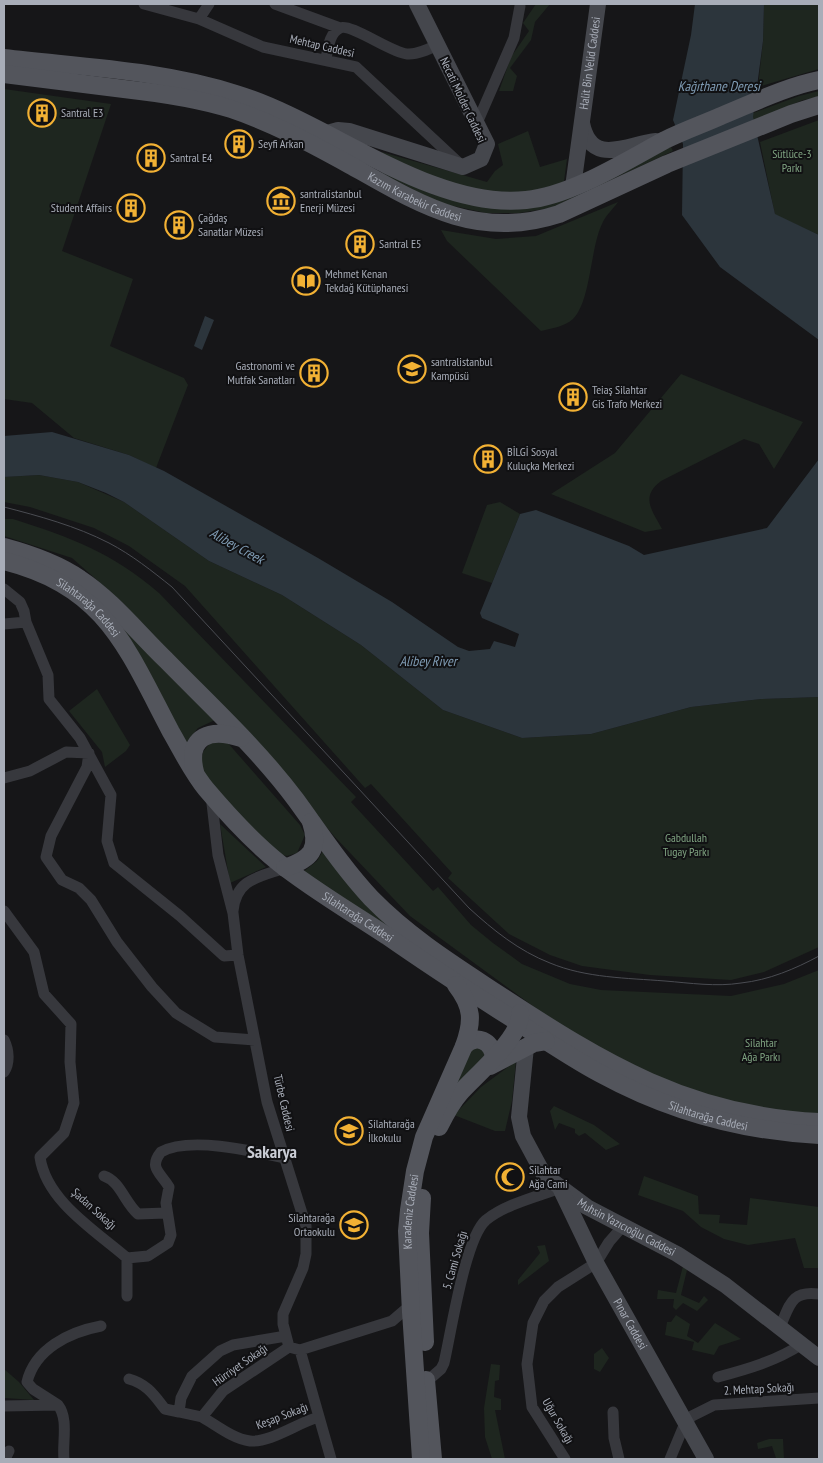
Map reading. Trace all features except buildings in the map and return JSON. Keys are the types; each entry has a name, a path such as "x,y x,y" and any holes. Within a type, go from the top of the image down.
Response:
{"main road":[{"name":"Necati Molder Caddesi","path":"417,4 487,144 480,159 464,167"},
{"name":"Halit Bin Velid Caddesi","path":"573,187 598,4"},
{"name":"Kazım Karabekir Caddesi","path":"4,58 144,75 215,88 256,100 429,208 450,215 494,223 542,220 559,214 667,164 819,105"},
{"name":"Kazım Karabekir Caddesi","path":"4,74 205,101 324,141 464,196 504,202 555,195 666,140 771,96 819,80"},
{"name":"Halit Bin Velid Caddesi","path":"582,123 587,138 598,147 608,150 621,150 666,140"},
{"path":"324,141 338,130 349,131 464,167"},
{"name":"Silahtarağa Caddesi","path":"4,548 53,564 79,578 95,590 242,738 295,798 311,822 371,897 428,948 518,1015 546,1041 616,1082 692,1113 756,1129 819,1135"},
{"name":"Silahtarağa Caddesi","path":"4,562 26,567 63,585 85,599 109,622 128,652 196,777 262,848 285,868 453,980 594,1055 668,1091 705,1104 753,1116 819,1122"},
{"path":"196,777 193,751 197,742 204,737 222,733 242,738"},
{"path":"285,868 301,862 312,852 315,839 311,822"},
{"name":"Karadeniz Caddesi","path":"421,1459 407,1231 415,1171 424,1137 464,1046 470,1010 463,994 453,980"},
{"name":"Karadeniz Caddesi","path":"433,1459 426,1382 420,1233 426,1169 445,1115 459,1095 489,1063 518,1015"},
{"path":"464,1046 472,1040 484,1040 491,1046 489,1063"},
{"path":"489,1063 526,1047 546,1041"},
{"name":"Muhsin Yazıcıoğlu Caddesi","path":"526,1047 519,1117 523,1136 544,1174 587,1207 705,1272 819,1358"},
{"name":"Pınar Caddesi","path":"560,1188 596,1263 706,1459"}],"street":[{"name":"Mehtap Caddesi","path":"144,4 199,19 263,47 326,59 356,67 464,167"},
{"path":"199,19 209,4"},
{"path":"274,4 340,28 359,32 380,45 408,54 425,50 437,44"},
{"path":"477,123 514,38 521,5"},
{"path":"326,59 331,38 340,28"},
{"path":"4,589 20,602 48,676 49,699 89,752 111,795 107,841 114,863 180,916 224,956 238,955"},
{"path":"5,628 26,622"},
{"path":"4,778 30,771 66,752 89,752"},
{"path":"89,752 87,767 51,836 46,857 62,880 79,888 91,900 117,942 146,980 176,1013 215,1037 255,1040"},
{"name":"Türbe Caddesi","path":"211,795 218,855 233,913 238,955 267,1102 306,1226 306,1254 303,1268 283,1314 286,1336 295,1349 319,1417 331,1459"},
{"path":"233,913 234,899 241,888 249,881 285,868"},
{"name":"Şadan Sokağı","path":"4,911 34,952 44,994 71,1024 70,1062 74,1103 64,1133 40,1157 41,1165 62,1201 127,1258"},
{"path":"4,1040 8,1048 8,1060 4,1072"},
{"path":"127,1296 127,1258 148,1256 168,1243 170,1235 166,1213 169,1187 155,1169 155,1163 161,1152 167,1148 181,1146 234,1147 284,1158"},
{"path":"104,1176 114,1181 127,1204 138,1214 166,1213"},
{"name":"5. Cami Sokağı","path":"426,1382 441,1369 444,1363 457,1300 478,1229 500,1211 560,1188"},
{"name":"Uğur Sokağı","path":"564,1459 532,1407 528,1378 533,1323 544,1301 558,1287 596,1263 609,1242 623,1226"},
{"path":"780,1327 792,1302 798,1295 807,1292 819,1294"},
{"path":"392,1321 411,1302"},
{"path":"392,1321 400,1321 408,1326 413,1333"},
{"name":"Hürriyet Sokağı","path":"202,1417 223,1391 295,1349 392,1321"},
{"path":"64,1459 64,1422 62,1410 58,1405 33,1389 27,1382 34,1363 52,1346 76,1332 101,1326"},
{"name":"Hürriyet Sokağı","path":"179,1412 181,1398 192,1376 220,1351 233,1345 286,1336"},
{"path":"718,1378 756,1367 786,1355 802,1344"},
{"path":"129,1379 142,1383 147,1387 165,1409 202,1417"},
{"name":"2. Mehtap Sokağı","path":"685,1423 692,1416 714,1405 819,1398"},
{"path":"4,1406 58,1405"},
{"path":"612,1412 614,1438 619,1459"},
{"name":"Keşap Sokağı","path":"202,1417 228,1433 248,1441 257,1441 283,1432 304,1421 319,1417"},
{"path":"670,1459 685,1423"}],"green space":[{"path":"536,4 550,4 535,22 531,40 510,68 517,76 513,91 499,91 511,57 529,31 523,23"},
{"path":"764,4 819,4 819,69 758,87 763,41"},
{"path":"4,89 111,104 62,251 133,279 110,346 184,378 188,385 156,468 129,455 74,438 32,403 4,399"},
{"path":"819,91 819,97 803,100 747,123 745,116 799,96"},
{"name":"Sütlüce-3 Parkı","path":"819,120 819,235 775,215 760,142"},
{"path":"528,131 540,167 567,159 564,181 549,191 503,195 451,186 382,154 382,152 487,182 495,171 503,165 498,144"},
{"path":"671,147 673,151 551,208 519,213 486,213 449,205 431,199 382,173 383,171 432,194 488,207 632,165"},
{"path":"618,202 605,218 598,235 587,288 579,311 566,324 541,331 447,241 441,230 496,239 536,236"},
{"path":"681,374 803,422 774,469 759,444 744,439 661,481 649,498 652,510 662,529 645,532 551,494 615,453"},
{"name":"Gabdullah Tugay Parkı","path":"39,475 78,482 124,502 209,561 282,595 361,645 443,710 522,738 591,734 691,707 761,699 819,697 819,947 764,972 731,980 650,975 582,966 550,955 509,934 448,878 452,873 371,784 365,788 185,586 129,546 94,528 30,507 4,502 4,477"},
{"path":"500,502 520,514 492,583 462,573 487,505"},
{"name":"Silahtar Ağa Parkı","path":"4,519 13,519 34,526 90,548 124,567 159,593 356,797 351,802 433,891 438,887 471,925 522,964 570,984 601,990 731,996 784,984 819,970 819,1117 715,1100 667,1084 578,1039 410,916 334,836 273,764 123,603 72,558 4,536"},
{"path":"121,624 215,720 198,728 186,743 120,626"},
{"path":"97,689 130,745 126,751 105,767 102,752 69,711"},
{"path":"227,742 300,825 305,835 297,853 287,856 278,854 199,773 203,752 210,743"},
{"path":"220,824 266,867 230,883"},
{"path":"324,849 391,925 387,929 303,872 317,861"},
{"path":"476,1045 486,1054 450,1097 462,1061"},
{"path":"516,1061 512,1101 505,1131 495,1131 454,1115 481,1087"},
{"path":"554,1106 594,1125 620,1144 606,1150 585,1133 579,1136 575,1133 575,1129 559,1123 555,1130 550,1111"},
{"path":"644,1176 698,1196 699,1214 720,1215 719,1223 747,1225 750,1198 819,1207 819,1268 804,1268 795,1238 748,1245 724,1239 701,1227 683,1211 638,1195"},
{"path":"545,1245 549,1261 518,1285 518,1280 540,1253 537,1246"},
{"path":"683,1266 687,1270 681,1295 699,1303 704,1296 708,1300 697,1311 683,1303 676,1310 673,1307 674,1299 657,1299 658,1290 676,1293"},
{"path":"676,1315 690,1324 687,1336 698,1343 715,1323 741,1339 719,1346 714,1355 692,1350 694,1342 665,1335 667,1322 671,1322"},
{"path":"602,1348 609,1358 600,1372 594,1369 594,1354"},
{"path":"491,1364 500,1365 499,1380 495,1381 494,1397 501,1399 501,1410 495,1410 505,1459 492,1459 485,1437 484,1408"},
{"path":"4,1369 19,1382 34,1400 5,1398"},
{"path":"769,1439 783,1439 784,1459 773,1459 776,1458 772,1446 758,1449 757,1443"}],"water":[{"name":"Kağıthane Deresi","path":"695,4 764,4 763,41 753,117 775,214 819,235 819,340 720,267 682,215 683,144 673,120 691,35"},
{"path":"205,316 214,320 202,350 194,346"},
{"path":"52,432 129,455 164,471 318,558 392,602 458,647 469,651 490,649 494,641 515,647 519,634 482,618 480,613 520,514 536,510 629,546 644,555 767,528 819,459 819,697 761,699 691,707 591,734 522,738 443,710 361,645 282,595 209,561 124,502 78,482 39,475 4,477 4,436"}],"tram line":[{"path":"4,507 84,531 134,558 172,587 469,908 517,946 550,963 578,972 621,978 713,985 751,982 772,977 819,956"}],"place":[{"name":"Santral E3","path":"42,113"},
{"name":"Seyfi Arkan","path":"239,144"},
{"name":"Santral E4","path":"151,158"},
{"name":"santralistanbul Enerji Müzesi","path":"281,201"},
{"name":"Student Affairs","path":"131,208"},
{"name":"Çağdaş Sanatlar Müzesi","path":"179,225"},
{"name":"Santral E5","path":"360,244"},
{"name":"Mehmet Kenan Tekdağ Kütüphanesi","path":"306,281"},
{"name":"santralistanbul Kampüsü","path":"412,369"},
{"name":"Gastronomi ve Mutfak Sanatları","path":"314,373"},
{"name":"Teiaş Silahtar Gis Trafo Merkezi","path":"573,397"},
{"name":"BİLGİ Sosyal Kuluçka Merkezi","path":"488,459"},
{"name":"Silahtarağa İlkokulu","path":"349,1131"},
{"name":"Silahtar Ağa Cami","path":"510,1177"},
{"name":"Silahtarağa Ortaokulu","path":"354,1225"}],"district":[{"name":"Sakarya","path":"272,1152"}],"water label":[{"name":"Alibey Creek","path":"237,546"},
{"name":"Alibey River","path":"428,661"}]}
